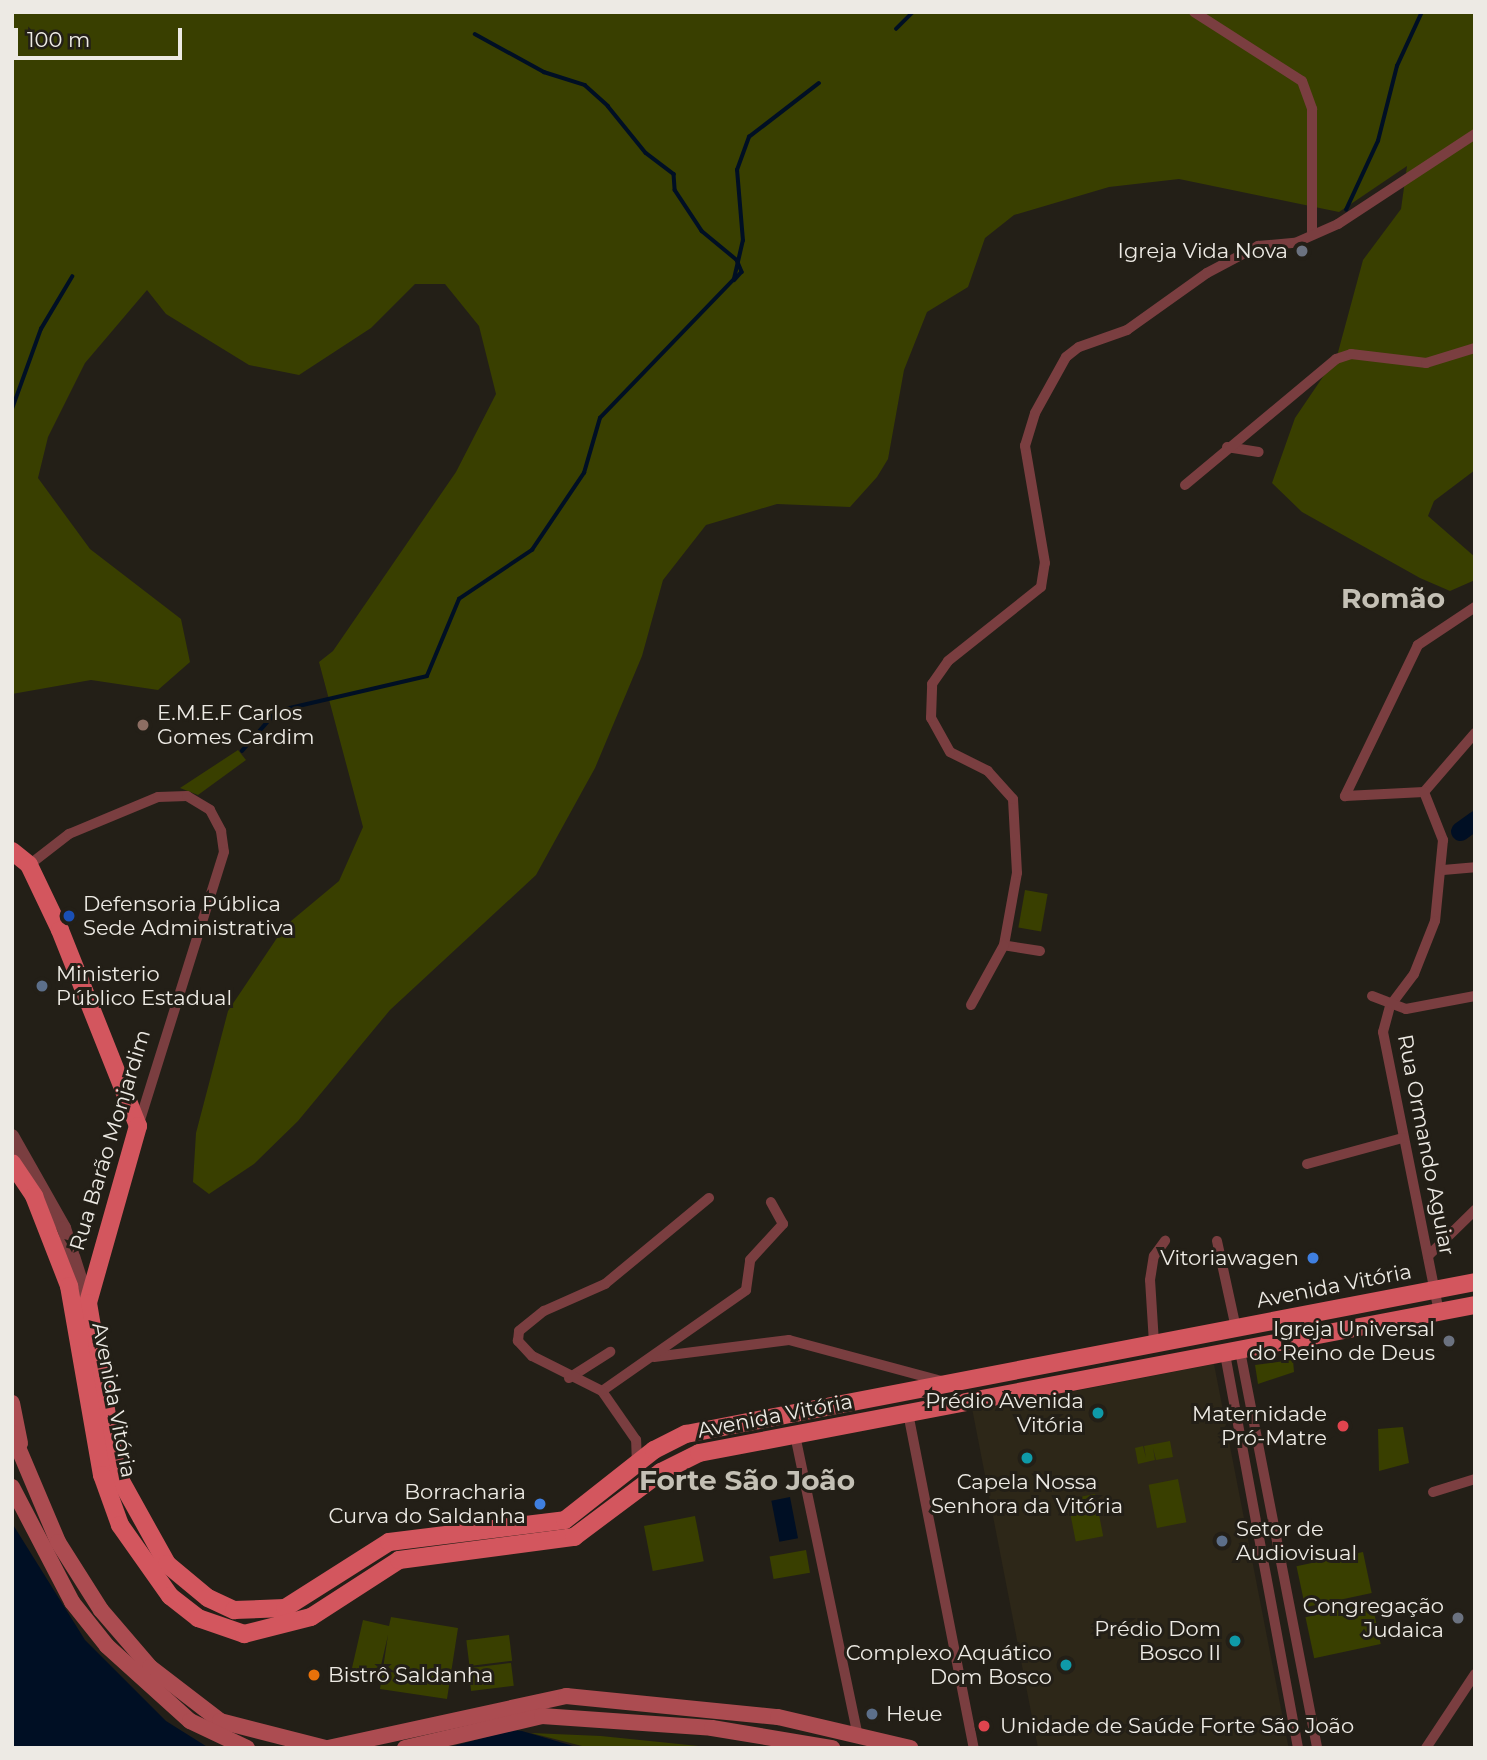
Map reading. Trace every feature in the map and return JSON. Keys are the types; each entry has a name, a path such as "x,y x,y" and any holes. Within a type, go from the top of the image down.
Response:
{"main road":[{"path":"22,858 138,1126"},
{"name":"Rua Barão Monjardim","path":"88,1303 138,1126"},
{"name":"Avenida Vitória","path":"12,1163 34,1196 69,1286 102,1475 120,1525 170,1596 223,1629 243,1634 288,1628 398,1560 574,1536 681,1460 795,1435 1475,1305"},
{"name":"Avenida Vitória","path":"88,1303 117,1474 135,1514 186,1582 234,1609 285,1608 389,1542 565,1520 660,1446 697,1431 1475,1282"},
{"path":"1229,1329 1233,1352"},
{"path":"12,1404 22,1452"},
{"path":"12,1433 58,1542 101,1610 150,1667 220,1721 326,1748 566,1696 857,1732 910,1748"},
{"path":"12,1488 72,1602 107,1646 190,1721 247,1748"},
{"path":"405,1748 542,1716 712,1728 832,1748"}],"street":[{"path":"1194,12 1301,81 1312,109 1312,232"},
{"path":"971,1005 1003,945 1017,873 1013,799 988,771 942,742 931,718 932,684 965,645 1041,587 1045,564 1024,446 1028,426 1066,357 1079,346 1127,330 1207,272 1258,246 1295,243 1312,232 1338,224 1475,134"},
{"path":"1185,485 1227,447 1336,359 1351,354 1426,363 1475,348"},
{"path":"1227,447 1259,452"},
{"path":"1475,607 1418,645 1345,796 1424,792 1475,733"},
{"name":"Rua Ormando Aguiar","path":"1424,792 1443,841 1443,870 1425,953 1390,1006 1383,1032 1439,1312"},
{"name":"Rua Barão Monjardim","path":"22,858 69,834 158,797 187,796 210,810 221,831 224,852 138,1126"},
{"path":"1443,870 1475,867"},
{"path":"1003,945 1040,951"},
{"path":"1372,996 1390,1006 1475,996"},
{"path":"12,1136 64,1228 88,1303"},
{"path":"1307,1164 1403,1138"},
{"path":"637,1465 636,1440 602,1391 569,1378 518,1341 526,1321 605,1284 709,1198"},
{"path":"654,1357 671,1341 746,1290 750,1260 783,1224 771,1202"},
{"path":"1428,1256 1475,1210"},
{"path":"1154,1343 1150,1280 1154,1256 1164,1241"},
{"path":"1217,1241 1229,1329"},
{"path":"602,1391 627,1368 654,1357 789,1340 948,1383"},
{"path":"671,1341 681,1353"},
{"path":"569,1378 610,1352"},
{"path":"1233,1352 1298,1748"},
{"path":"1233,1352 1317,1748"},
{"path":"908,1413 974,1748"},
{"path":"795,1435 857,1732"},
{"path":"636,1440 660,1446 681,1460"},
{"path":"1433,1492 1475,1479"},
{"path":"1426,1748 1475,1674"}],"shaded area":[{"path":"1214,1364 1289,1748 1038,1748 973,1411"}],"green space":[{"path":"12,12 1475,12 1475,470 1434,501 1428,516 1475,557 1475,580 1450,591 1420,578 1302,512 1272,483 1295,418 1337,356 1363,260 1401,209 1407,166 1339,212 1179,179 1109,187 1014,215 985,238 968,287 927,312 904,370 888,459 877,477 850,507 777,504 706,525 663,580 642,656 595,768 536,875 390,1010 298,1121 254,1164 209,1194 193,1182 196,1133 228,1011 285,926 339,881 363,827 319,662 333,651 456,472 496,394 479,326 445,284 415,284 371,328 299,375 249,365 166,314 147,290 85,363 48,437 38,478 90,549 181,619 190,662 158,690 91,680 12,694"},
{"path":"238,750 246,760 198,795 180,788"},
{"path":"1025,890 1048,894 1041,931 1018,927"},
{"path":"1293,1360 1294,1372 1258,1384 1255,1365"},
{"path":"1403,1427 1409,1463 1379,1471 1378,1429"},
{"path":"1170,1441 1173,1457 1156,1460 1153,1448 1155,1460 1138,1464 1135,1448 1143,1446 1146,1458 1144,1446"},
{"path":"1178,1479 1186,1522 1157,1528 1149,1485"},
{"path":"1095,1494 1103,1536 1076,1542 1068,1499"},
{"path":"695,1516 704,1561 653,1571 644,1526"},
{"path":"806,1550 810,1573 774,1579 770,1556"},
{"path":"1363,1552 1372,1593 1305,1607 1296,1566"},
{"path":"1372,1603 1381,1644 1314,1658 1305,1617"},
{"path":"391,1617 458,1628 447,1699 380,1689 388,1635 379,1674 352,1668 363,1620 389,1626"},
{"path":"509,1635 512,1661 469,1666 466,1640"},
{"path":"511,1663 514,1686 471,1691 468,1668"},
{"path":"531,1733 601,1736 718,1748 590,1748"}],"water":[{"path":"790,1497 798,1538 779,1542 771,1501"},
{"path":"12,1523 85,1640 166,1721 209,1748 12,1748"},
{"path":"513,1730 580,1748 446,1748"}],"waterway":[{"path":"896,29 913,12"},
{"path":"1346,210 1378,141 1397,66 1422,12"},
{"path":"475,34 544,72 585,85 608,106 646,153 674,174 675,190 702,231 737,260 742,272 735,280"},
{"path":"242,751 277,711 427,676 459,599 532,550 584,473 600,418 734,279 743,241 737,170 749,137 819,83"},
{"path":"12,409 41,329 72,277"},
{"path":"1460,831 1475,820"}],"place":[{"name":"Igreja Vida Nova","path":"1302,251"},
{"name":"E.M.E.F Carlos Gomes Cardim","path":"143,725"},
{"name":"Defensoria Pública Sede Administrativa","path":"69,916"},
{"name":"Ministerio Público Estadual","path":"42,986"},
{"name":"Vitoriawagen","path":"1313,1258"},
{"name":"Igreja Universal do Reino de Deus","path":"1449,1341"},
{"name":"Prédio Avenida Vitória","path":"1098,1413"},
{"name":"Maternidade Pró-Matre","path":"1343,1426"},
{"name":"Capela Nossa Senhora da Vitória","path":"1027,1458"},
{"name":"Borracharia Curva do Saldanha","path":"540,1504"},
{"name":"Setor de Audiovisual","path":"1222,1541"},
{"name":"Congregação Judaica","path":"1458,1618"},
{"name":"Prédio Dom Bosco II","path":"1235,1641"},
{"name":"Complexo Aquático Dom Bosco","path":"1066,1665"},
{"name":"Bistrô Saldanha","path":"314,1675"},
{"name":"Heue","path":"872,1714"},
{"name":"Unidade de Saúde Forte São João","path":"984,1726"}],"district":[{"name":"Romão","path":"1393,598"},
{"name":"Forte São João","path":"747,1480"}]}
